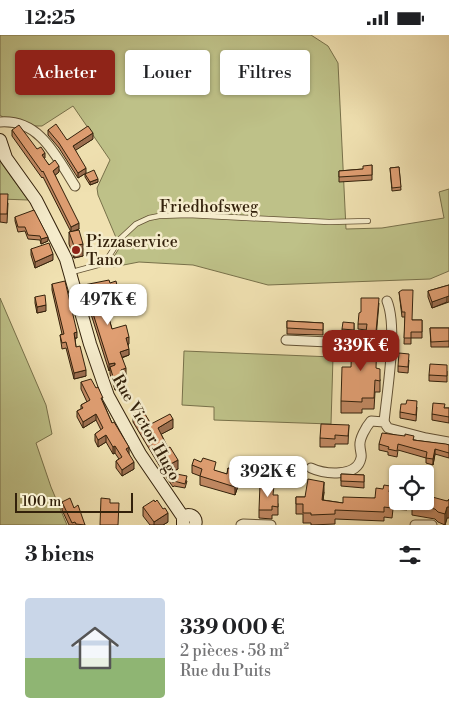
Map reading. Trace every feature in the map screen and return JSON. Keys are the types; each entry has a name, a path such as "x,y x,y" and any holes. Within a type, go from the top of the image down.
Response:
{"street":[{"path":"0,122 21,124 39,134 55,155 74,186"},
{"name":"Rue Victor Hugo","path":"0,140 6,158 47,218 66,259 90,344 108,396 140,454 183,521 188,515 193,517 195,525"},
{"path":"387,301 390,308 392,345 384,422 388,428 449,442"},
{"path":"286,340 392,345"},
{"path":"311,468 321,473 350,471 356,467 361,458 359,443 368,425 371,421 384,422"},
{"path":"241,525 243,523 271,525"},
{"path":"415,525 432,525"}],"lane":[{"name":"Friedhofsweg","path":"70,272 106,261 120,239 136,224 154,217 188,215 329,222 368,221"}],"green space":[{"path":"0,35 311,35 328,46 338,63 346,229 382,228 444,218 439,192 449,189 449,271 430,279 268,285 193,265 139,262 113,267 111,261 120,247 98,195 97,188 110,160 73,106 42,126 33,126 4,118 0,115"},
{"path":"0,160 2,164 28,200 0,199"},
{"path":"0,298 46,405 52,434 36,443 51,487 67,525 0,525"},
{"path":"184,351 333,357 331,424 214,420 214,407 182,405"}],"building":[{"path":"56,124 67,140 88,126 93,133 73,146 86,168 78,173 59,143 48,130"},
{"path":"19,125 37,149 41,147 45,153 42,155 49,165 55,160 59,166 53,171 79,223 71,227 43,171 12,130"},
{"path":"372,165 372,175 339,177 339,171 363,169 363,166"},
{"path":"399,167 401,187 392,188 390,168"},
{"path":"94,170 98,179 90,182 85,174"},
{"path":"0,194 8,194 7,214 0,214"},
{"path":"34,210 48,237 41,239 40,236 28,235 25,227 18,227 15,217"},
{"path":"79,230 83,244 74,246 69,232"},
{"path":"49,243 53,254 35,262 31,249"},
{"path":"109,280 110,283 116,281 118,290 112,292 113,296 103,298 112,329 126,325 129,337 126,338 129,349 120,352 126,368 121,370 124,380 115,383 110,367 115,365 115,363 109,364 84,285"},
{"path":"65,281 77,332 74,333 76,347 80,346 86,370 74,373 66,342 62,343 60,335 64,334 52,284"},
{"path":"449,285 449,296 432,302 428,291"},
{"path":"402,290 413,290 412,320 422,320 422,332 411,332 411,338 404,338 405,312 402,312 399,292"},
{"path":"45,295 46,305 37,307 35,297"},
{"path":"361,298 379,298 376,332 366,332 367,324 358,324 359,313 361,312"},
{"path":"287,321 323,323 323,330 287,328"},
{"path":"343,322 354,323 354,330 342,329"},
{"path":"430,328 449,328 449,341 431,342"},
{"path":"352,338 377,339 376,368 380,369 380,381 375,380 374,398 362,398 362,402 341,401 342,367 351,367"},
{"path":"399,353 409,354 408,367 398,366"},
{"path":"430,364 447,365 447,376 429,375"},
{"path":"91,379 96,388 98,387 112,423 114,422 129,447 126,449 134,462 122,470 116,461 122,457 115,446 113,447 106,435 98,440 95,434 103,428 96,414 83,422 77,411 83,408 81,405 90,400 81,382"},
{"path":"407,400 417,401 416,415 400,412 401,404 406,404"},
{"path":"433,403 445,404 444,408 449,408 449,417 432,414"},
{"path":"142,409 151,424 170,414 173,419 158,428 168,448 170,447 178,460 165,467 133,413"},
{"path":"321,424 349,425 348,436 335,435 335,439 320,438"},
{"path":"382,433 405,436 405,434 414,436 413,440 446,444 449,445 449,453 435,449 433,459 426,458 427,452 398,444 397,451 388,449 389,447 379,444"},
{"path":"203,458 216,462 214,470 227,474 228,468 237,471 238,467 246,468 244,476 239,474 235,487 200,476 202,469 192,465 194,459 201,462"},
{"path":"166,472 187,476 185,484 174,481 173,483"},
{"path":"341,474 364,475 364,482 341,481"},
{"path":"308,479 324,482 322,500 343,503 343,497 375,498 376,488 383,489 384,485 389,486 389,508 384,507 384,512 335,510 335,514 311,515 311,513 303,513 303,504 296,504 296,497 305,497"},
{"path":"260,484 274,485 273,495 278,495 278,507 272,506 272,510 259,510"},
{"path":"434,497 449,500 449,507 447,507 445,514 435,509"},
{"path":"70,498 74,508 78,505 85,525 72,523 62,502"},
{"path":"101,498 110,499 110,503 119,503 118,525 100,525"},
{"path":"154,500 155,502 157,500 168,513 154,522 143,507"}],"place":[{"name":"Pizzaservice Tano","path":"76,250"}]}
